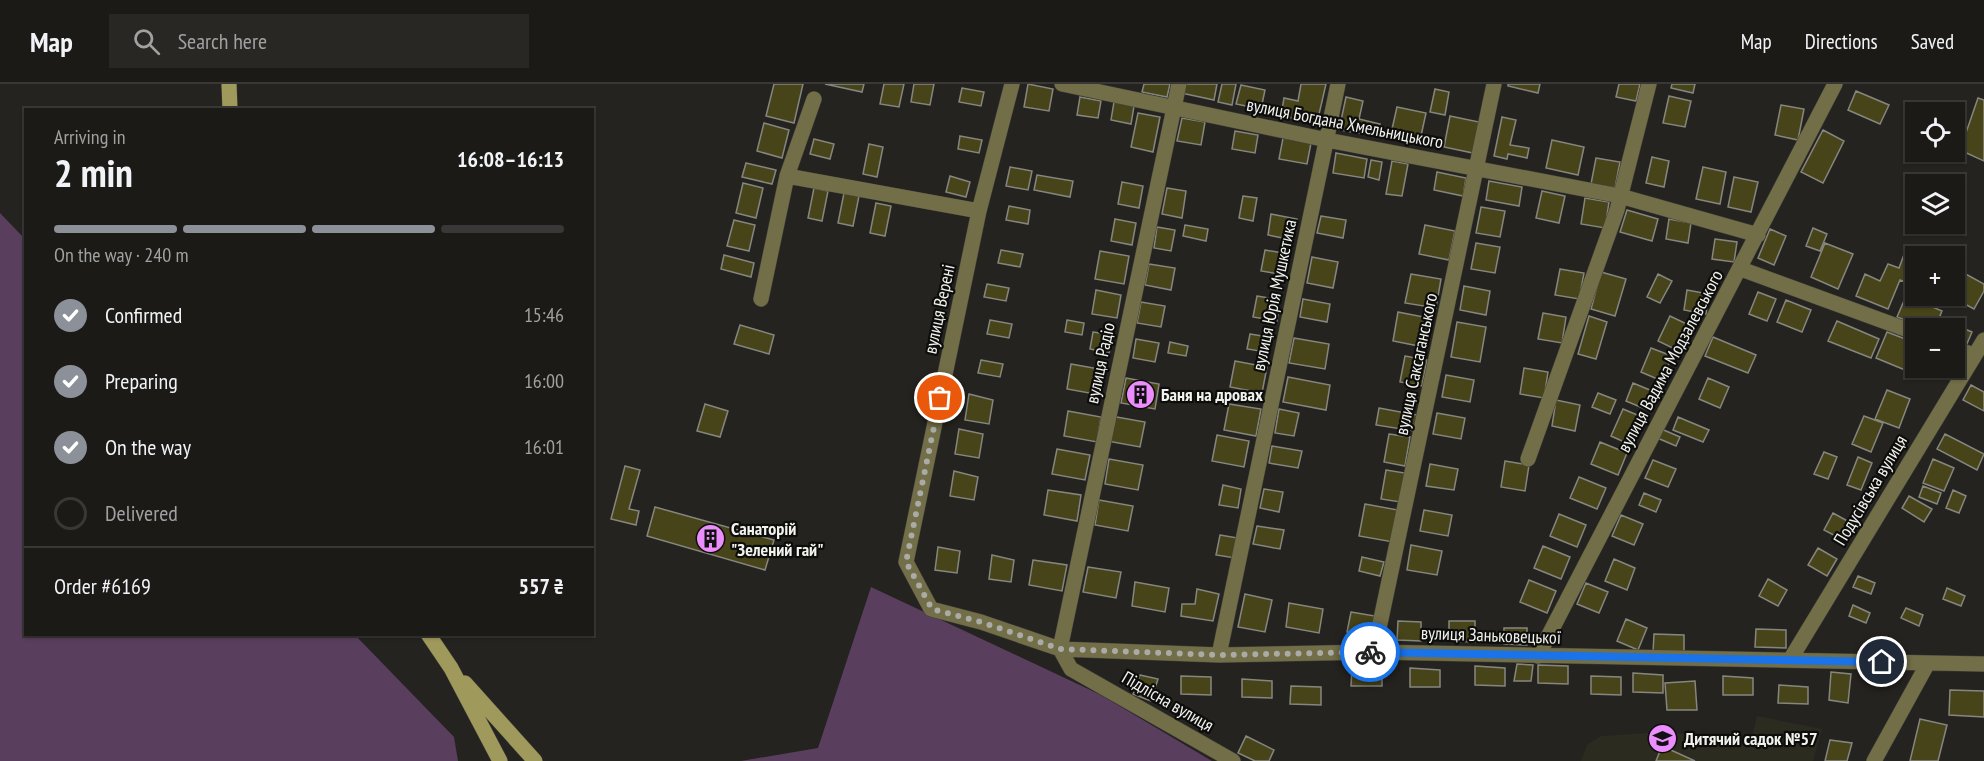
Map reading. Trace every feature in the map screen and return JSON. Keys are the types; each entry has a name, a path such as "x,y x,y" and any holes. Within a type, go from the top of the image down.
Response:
{"main road":[{"path":"229,84 230,108"},
{"path":"429,636 451,668 500,761"},
{"path":"451,668 535,761"}],"street":[{"name":"вулиця Верені","path":"932,609 906,562 980,211 1012,84"},
{"name":"вулиця Богдана Хмельницького","path":"1062,84 1327,140 1620,196 1758,235"},
{"name":"вулиця Радіо","path":"1060,649 1179,84"},
{"name":"вулиця Юрія Мушкетика","path":"1219,655 1338,84"},
{"name":"вулиця Саксаганського","path":"1374,651 1478,169 1494,84"},
{"path":"1528,459 1620,196 1648,84"},
{"name":"вулиця Вадима Модзалевського","path":"1538,656 1741,269 1835,84"},
{"path":"761,299 788,176 814,99"},
{"path":"788,176 980,211"},
{"path":"1741,269 1905,329"},
{"name":"Подусівська вулиця","path":"1790,660 1984,340"},
{"path":"1965,352 1974,355"},
{"name":"вулиця Заньковецької","path":"932,609 981,622 1060,649 1219,655 1374,651 1984,664"},
{"name":"Підлісна вулиця","path":"1060,649 1071,669 1233,761"},
{"path":"1874,761 1928,663"}],"shaded area":[{"path":"0,213 24,238 24,636 356,636 454,737 458,761 0,761"},
{"path":"871,587 1101,695 1212,761 741,761 818,748"},
{"name":"Дитячий садок №57","path":"1757,716 1822,729 1813,761 1581,761 1587,745 1601,736 1663,732 1751,740"}],"building":[{"path":"774,84 803,84 794,123 766,116"},
{"path":"825,84 864,84 862,92"},
{"path":"884,84 904,84 899,107 880,104"},
{"path":"914,84 934,84 930,105 911,102"},
{"path":"1028,84 1053,89 1049,111 1024,107"},
{"path":"1144,84 1170,84 1167,97 1142,92"},
{"path":"1183,84 1217,84 1214,100 1181,93"},
{"path":"1222,84 1236,84 1232,105 1218,102"},
{"path":"1301,84 1326,84 1317,123 1281,116 1284,98 1298,101"},
{"path":"1508,84 1540,84 1538,93 1508,86"},
{"path":"1619,84 1640,84 1636,101 1616,97"},
{"path":"1672,84 1695,84 1693,93 1671,88"},
{"path":"1241,85 1265,90 1261,109 1236,104"},
{"path":"962,88 984,92 981,106 959,102"},
{"path":"1435,89 1449,92 1445,115 1430,112"},
{"path":"1856,91 1889,105 1880,124 1848,110"},
{"path":"1669,96 1691,101 1685,127 1663,123"},
{"path":"1080,97 1101,101 1098,118 1077,115"},
{"path":"1346,97 1363,101 1359,119 1380,124 1377,136 1339,130"},
{"path":"1978,98 1984,100 1984,161 1965,152 1965,136"},
{"path":"1114,102 1134,106 1131,124 1111,120"},
{"path":"1781,105 1804,109 1798,140 1775,135"},
{"path":"1397,107 1426,113 1419,145 1390,138"},
{"path":"1138,113 1160,117 1153,152 1131,147"},
{"path":"1450,116 1479,122 1473,153 1444,147"},
{"path":"1502,117 1516,120 1510,145 1529,148 1527,158 1508,154 1507,159 1494,156"},
{"path":"1182,118 1205,122 1201,145 1177,141"},
{"path":"764,123 789,130 782,158 757,151"},
{"path":"1823,130 1844,141 1823,183 1801,172"},
{"path":"1235,131 1258,135 1255,153 1232,149"},
{"path":"960,136 982,140 979,153 958,149"},
{"path":"1283,138 1311,143 1307,164 1279,159"},
{"path":"814,139 834,144 830,159 810,154"},
{"path":"1552,140 1584,147 1578,175 1546,168"},
{"path":"869,144 883,147 877,177 863,174"},
{"path":"1336,153 1367,159 1364,178 1333,173"},
{"path":"1652,157 1669,161 1664,187 1646,183"},
{"path":"1596,158 1620,162 1615,188 1591,184"},
{"path":"1371,160 1382,162 1379,180 1368,177"},
{"path":"1392,161 1408,164 1402,196 1386,194"},
{"path":"746,163 776,170 772,184 742,177"},
{"path":"1010,167 1032,171 1028,190 1006,186"},
{"path":"1703,167 1726,172 1720,204 1696,199"},
{"path":"1437,172 1466,178 1463,196 1434,190"},
{"path":"1037,175 1073,181 1070,197 1034,190"},
{"path":"950,176 970,182 966,197 946,192"},
{"path":"1734,177 1758,182 1751,212 1728,207"},
{"path":"1489,181 1522,187 1519,206 1486,200"},
{"path":"1122,182 1143,186 1139,208 1118,204"},
{"path":"743,183 763,188 756,218 736,213"},
{"path":"814,188 828,191 822,221 808,218"},
{"path":"1167,188 1186,191 1182,218 1162,214"},
{"path":"1542,191 1565,196 1559,223 1536,218"},
{"path":"844,193 859,196 853,226 838,223"},
{"path":"1243,196 1257,198 1253,221 1239,218"},
{"path":"1585,198 1609,202 1605,228 1581,224"},
{"path":"876,203 891,206 885,236 870,233"},
{"path":"1009,206 1030,210 1028,224 1006,220"},
{"path":"1481,207 1505,211 1500,237 1476,233"},
{"path":"1627,210 1658,219 1652,241 1620,232"},
{"path":"1271,214 1297,219 1293,240 1268,235"},
{"path":"1321,216 1346,220 1343,238 1317,233"},
{"path":"1115,219 1136,223 1132,245 1111,241"},
{"path":"1669,219 1691,223 1688,243 1666,239"},
{"path":"734,220 755,225 749,251 727,246"},
{"path":"1185,225 1208,229 1206,241 1183,236"},
{"path":"1425,225 1455,231 1449,260 1419,254"},
{"path":"1157,227 1175,230 1171,251 1154,248"},
{"path":"1813,228 1827,234 1820,251 1806,246"},
{"path":"1770,229 1786,236 1774,265 1758,258"},
{"path":"1715,239 1737,242 1734,262 1712,259"},
{"path":"1476,243 1500,247 1495,273 1471,269"},
{"path":"1825,243 1853,254 1838,289 1811,277"},
{"path":"1001,250 1023,254 1020,267 998,263"},
{"path":"1265,250 1289,254 1285,275 1261,271"},
{"path":"1100,251 1129,256 1124,284 1095,279"},
{"path":"1905,252 1905,282 1900,280 1888,309 1856,296 1865,274 1880,281 1888,264 1899,268"},
{"path":"724,255 754,263 751,277 721,269"},
{"path":"1312,257 1338,262 1333,288 1307,283"},
{"path":"1149,264 1175,268 1171,290 1145,285"},
{"path":"1560,269 1584,273 1579,299 1555,295"},
{"path":"1601,272 1626,279 1615,316 1591,309"},
{"path":"1411,274 1441,279 1436,308 1405,303"},
{"path":"1658,274 1672,281 1660,303 1647,297"},
{"path":"1965,274 1984,284 1984,291 1974,309 1965,304"},
{"path":"987,284 1009,288 1006,301 984,297"},
{"path":"1464,286 1490,291 1486,315 1460,310"},
{"path":"1096,290 1121,295 1117,318 1092,314"},
{"path":"1687,290 1709,294 1706,314 1684,310"},
{"path":"1758,292 1776,299 1767,321 1749,314"},
{"path":"1257,296 1280,300 1277,321 1253,317"},
{"path":"1905,298 1905,306 1930,306 1942,311 1939,318 1905,318 1905,320 1897,317"},
{"path":"1303,299 1330,304 1327,322 1300,317"},
{"path":"1786,300 1811,310 1802,332 1777,322"},
{"path":"1141,302 1165,306 1161,327 1137,323"},
{"path":"1398,312 1429,318 1424,347 1393,341"},
{"path":"1543,313 1566,317 1562,343 1538,339"},
{"path":"1589,316 1607,322 1596,359 1578,354"},
{"path":"1670,316 1693,327 1681,352 1658,341"},
{"path":"990,320 1012,324 1009,338 987,334"},
{"path":"1067,320 1084,323 1082,335 1065,332"},
{"path":"1837,321 1879,339 1871,358 1828,341"},
{"path":"1457,322 1486,327 1480,362 1451,357"},
{"path":"740,325 774,335 769,354 734,344"},
{"path":"1965,329 1972,332 1965,346"},
{"path":"1093,332 1113,335 1109,353 1090,349"},
{"path":"1887,332 1905,339 1905,370 1876,358"},
{"path":"1250,334 1269,337 1266,352 1247,349"},
{"path":"1713,337 1756,355 1748,373 1705,356"},
{"path":"1294,338 1329,344 1325,369 1289,363"},
{"path":"1136,339 1159,343 1155,362 1133,358"},
{"path":"1170,342 1188,346 1186,356 1168,353"},
{"path":"1651,348 1672,356 1662,381 1641,372"},
{"path":"1405,356 1427,360 1422,386 1400,382"},
{"path":"981,360 1003,364 1000,377 978,373"},
{"path":"1235,361 1267,367 1262,393 1230,387"},
{"path":"1071,364 1105,370 1100,395 1067,389"},
{"path":"1524,368 1548,372 1544,398 1520,394"},
{"path":"1446,375 1474,380 1470,402 1442,397"},
{"path":"1288,377 1330,385 1326,410 1283,402"},
{"name":"Баня на дровах","path":"1126,378 1159,384 1155,409 1121,403"},
{"path":"1708,378 1729,387 1720,408 1699,399"},
{"path":"1633,383 1657,393 1650,411 1626,401"},
{"path":"1971,385 1984,392 1984,411 1963,400"},
{"path":"1887,390 1910,399 1899,428 1875,419"},
{"path":"1598,393 1616,400 1610,414 1592,407"},
{"path":"969,394 993,400 989,424 965,420"},
{"path":"1556,400 1580,405 1575,431 1552,426"},
{"path":"705,404 728,411 720,437 697,431"},
{"path":"1229,404 1261,409 1256,436 1224,430"},
{"path":"1379,408 1417,415 1414,431 1376,425"},
{"path":"1279,409 1299,413 1294,436 1275,433"},
{"path":"1623,409 1642,417 1631,445 1611,436"},
{"path":"1068,411 1101,417 1097,442 1064,436"},
{"path":"1437,413 1465,418 1461,439 1433,434"},
{"path":"1111,416 1145,422 1140,447 1107,441"},
{"path":"1864,416 1883,423 1871,452 1852,444"},
{"path":"1678,417 1709,430 1703,442 1673,430"},
{"path":"1659,428 1680,437 1676,446 1655,437"},
{"path":"959,429 983,434 979,458 955,454"},
{"path":"1389,434 1410,437 1405,466 1384,462"},
{"path":"1945,434 1984,454 1977,470 1937,449"},
{"path":"1217,435 1249,441 1244,467 1212,461"},
{"path":"1600,442 1627,453 1618,475 1591,464"},
{"path":"1272,446 1302,451 1298,468 1269,463"},
{"path":"1057,449 1090,455 1085,480 1052,474"},
{"path":"1824,452 1837,457 1828,479 1814,474"},
{"path":"1858,457 1872,463 1861,490 1847,485"},
{"path":"1109,459 1143,465 1138,490 1105,484"},
{"path":"1933,459 1954,468 1944,491 1923,483"},
{"path":"1653,460 1676,469 1668,487 1645,478"},
{"path":"1505,461 1529,465 1525,491 1501,487"},
{"path":"1430,464 1458,469 1454,490 1426,486"},
{"path":"625,466 640,470 629,509 639,511 636,525 611,519"},
{"path":"1386,470 1405,473 1400,502 1381,499"},
{"path":"954,471 978,477 974,500 950,496"},
{"path":"1579,477 1606,488 1597,509 1570,498"},
{"path":"1223,485 1241,489 1238,508 1219,505"},
{"path":"1923,486 1941,493 1937,504 1919,497"},
{"path":"1264,489 1283,492 1279,512 1260,508"},
{"path":"1048,490 1081,495 1077,521 1044,515"},
{"path":"1953,490 1966,496 1959,513 1946,508"},
{"path":"1644,493 1661,500 1656,512 1639,505"},
{"path":"1909,496 1932,509 1924,522 1902,508"},
{"path":"1099,500 1133,506 1128,531 1095,525"},
{"path":"1365,504 1398,510 1393,542 1359,536"},
{"name":"Санаторій \"Зелений гай\"","path":"655,507 774,540 765,570 647,536"},
{"path":"1424,510 1452,515 1448,536 1420,531"},
{"path":"1833,513 1853,524 1843,540 1824,530"},
{"path":"1559,514 1586,525 1577,547 1550,536"},
{"path":"1621,515 1643,524 1634,545 1612,536"},
{"path":"1257,526 1284,530 1280,549 1253,544"},
{"path":"1220,535 1238,538 1235,558 1216,555"},
{"path":"1411,545 1442,551 1437,575 1407,570"},
{"path":"1543,546 1570,557 1561,579 1534,568"},
{"path":"938,547 960,551 957,573 935,570"},
{"path":"1818,548 1837,559 1827,576 1808,565"},
{"path":"992,555 1014,560 1011,582 989,579"},
{"path":"1362,557 1384,562 1380,576 1359,571"},
{"path":"1614,559 1635,568 1627,590 1605,581"},
{"path":"1033,560 1067,565 1062,591 1029,585"},
{"path":"1088,567 1121,572 1116,598 1083,592"},
{"path":"1858,576 1875,583 1871,594 1853,587"},
{"path":"1768,579 1787,590 1778,606 1759,596"},
{"path":"1529,580 1556,591 1547,613 1520,602"},
{"path":"1135,582 1169,588 1165,612 1132,606"},
{"path":"1586,583 1608,592 1599,613 1577,604"},
{"path":"1947,588 1965,596 1961,606 1943,599"},
{"path":"1197,589 1219,594 1213,621 1181,616 1182,604 1195,604"},
{"path":"1245,594 1272,600 1265,632 1238,627"},
{"path":"1289,603 1323,609 1319,633 1286,627"},
{"path":"1853,605 1870,613 1866,623 1849,616"},
{"path":"1906,608 1923,615 1919,626 1901,618"},
{"path":"1351,612 1375,616 1368,637 1347,632"},
{"path":"1626,619 1647,628 1638,650 1617,641"},
{"path":"1398,621 1421,622 1421,641 1397,640"},
{"path":"1449,621 1475,621 1475,642 1449,641"},
{"path":"1504,628 1527,628 1527,645 1504,644"},
{"path":"1756,629 1786,630 1786,648 1755,647"},
{"path":"1654,634 1684,635 1684,653 1653,652"},
{"path":"1517,664 1533,665 1531,681 1514,681"},
{"path":"1538,665 1568,666 1568,684 1538,683"},
{"path":"1475,666 1505,668 1505,686 1475,685"},
{"path":"1352,667 1382,669 1382,686 1351,686"},
{"path":"1410,668 1440,670 1440,687 1410,687"},
{"path":"1831,672 1851,674 1848,703 1829,700"},
{"path":"1633,673 1663,675 1663,693 1633,692"},
{"path":"1140,675 1158,679 1151,701 1133,694"},
{"path":"1181,676 1211,677 1211,695 1181,694"},
{"path":"1591,676 1621,677 1621,695 1591,694"},
{"path":"1723,676 1753,678 1753,695 1723,695"},
{"path":"1242,679 1272,681 1272,698 1242,697"},
{"path":"1695,681 1697,710 1667,710 1665,683"},
{"path":"1779,685 1808,687 1808,704 1778,703"},
{"path":"1291,686 1321,687 1321,705 1290,704"},
{"path":"1950,690 1984,691 1984,717 1949,715"},
{"path":"1920,719 1947,725 1938,761 1910,761"},
{"path":"1246,736 1274,750 1269,761 1255,761 1238,753"},
{"path":"1830,740 1852,743 1847,761 1825,761"},
{"path":"1662,746 1695,761 1656,761"}],"way so far":[{"path":"940,398 906,562 932,609 981,622 1060,649 1219,655 1370,652"}],"place":[{"name":"Баня на дровах","path":"1140,394"},
{"name":"Санаторій \"Зелений гай\"","path":"710,538"},
{"name":"Дитячий садок №57","path":"1663,738"}],"route":[{"path":"1370,652 1882,662"}]}
